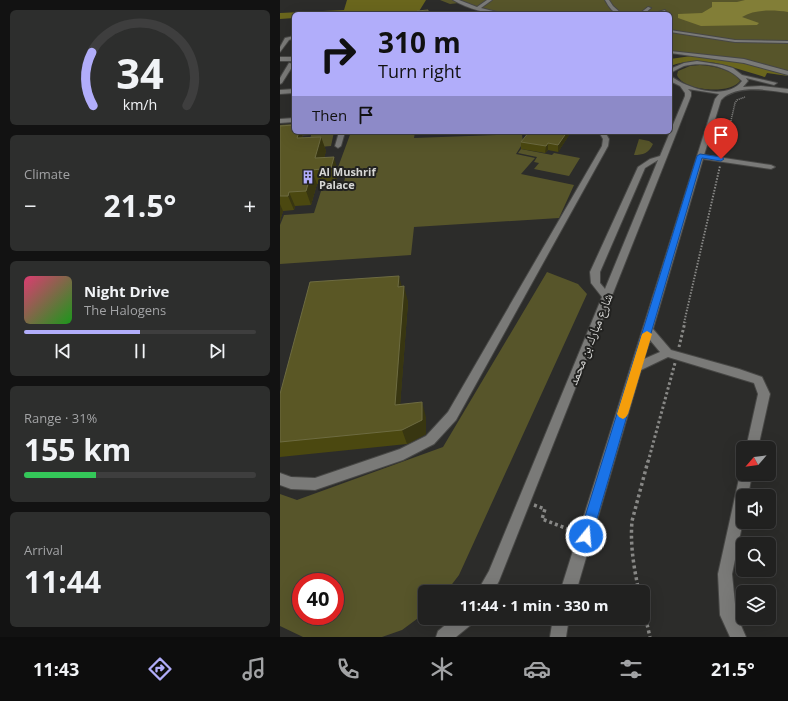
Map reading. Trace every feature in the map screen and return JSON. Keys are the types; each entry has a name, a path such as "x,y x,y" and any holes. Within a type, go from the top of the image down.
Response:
{"street":[{"path":"455,0 477,9 493,12"},
{"path":"477,9 490,0"},
{"path":"607,0 611,7 617,12"},
{"path":"644,12 649,8"},
{"path":"672,31 728,40 788,42"},
{"path":"282,36 292,34"},
{"path":"280,51 287,39 292,38"},
{"path":"672,52 744,61 788,73"},
{"path":"280,60 292,62"},
{"path":"280,64 292,62"},
{"path":"672,70 680,65 703,63 727,67 743,76 788,85"},
{"path":"292,64 280,84 292,85"},
{"path":"738,89 744,85 745,81 743,76"},
{"path":"672,80 682,87 703,92 725,92 738,89 760,88 788,91"},
{"name":"شارع مبارك بن محمد","path":"489,585 494,576 688,96 688,92 682,87"},
{"path":"280,92 292,91"},
{"path":"570,585 700,156 718,99 725,92"},
{"path":"280,121 292,120"},
{"path":"338,146 341,134"},
{"path":"280,479 291,483 315,484 403,454 430,440 452,416 605,146 606,139 603,134"},
{"path":"700,156 771,167"},
{"path":"607,297 595,284 595,272 642,167 648,162 664,157"},
{"path":"648,331 672,355 739,373 758,380 764,394 754,441"},
{"path":"637,367 672,355"},
{"path":"738,637 728,615 725,574 745,481"},
{"path":"444,637 458,625"},
{"path":"558,637 560,625"}],"path":[{"path":"637,585 632,560 630,540 632,521 672,355 686,322 721,159 735,103 737,100 748,96"},
{"path":"524,501 545,509 542,519 586,536"},
{"path":"647,625 650,637"}],"shaded area":[{"path":"347,0 426,0 419,12 301,12 344,10"},
{"path":"440,0 788,0 788,74 672,51 672,12 495,12 469,7 459,3 450,4"},
{"path":"745,0 788,0 788,12 759,11 742,17 759,23 757,25 701,26 678,18 678,14 702,13 712,7 712,2 737,2"},
{"path":"292,12 292,18 280,19 280,13"},
{"path":"691,56 737,61 788,74 788,76 767,73 765,77 729,66 707,62 695,61 672,66 672,59"},
{"path":"700,65 725,70 739,77 740,81 727,88 707,89 688,85 677,75 678,71 690,66"},
{"path":"292,124 292,134 334,134 331,146 308,148 311,135 280,137 280,125"},
{"path":"350,134 415,134 414,138 522,134 523,143 516,154 535,158 521,174 574,185 559,218 414,227 411,255 280,264 280,225 284,215 314,213 321,191 342,190 347,170 337,170"},
{"path":"639,139 649,141 653,144 650,150 645,153 634,155"},
{"path":"521,149 552,155 554,153 580,158 569,176 534,169 539,163 534,162 537,157 518,153"},
{"path":"547,272 578,284 587,294 459,575 451,585 418,585 418,618 402,630 382,637 303,637 280,626 280,494 297,500 443,447"}],"building":[{"path":"428,10 428,12 417,12"},
{"name":"Al Mushrif Palace","path":"292,125 292,134 298,134 297,138 321,137 315,158 334,157 331,168 312,170 306,191 289,192 288,196 280,196 280,126"},
{"path":"527,134 566,134 558,145 548,143 546,146 521,142"},
{"path":"399,276 398,287 404,286 395,405 422,402 422,420 402,430 280,442 280,394 310,282"}],"slow traffic":[{"path":"623,414 647,334"}],"place":[{"name":"Al Mushrif Palace","path":"308,177"}],"route":[{"path":"586,536 700,156 721,159"}]}
